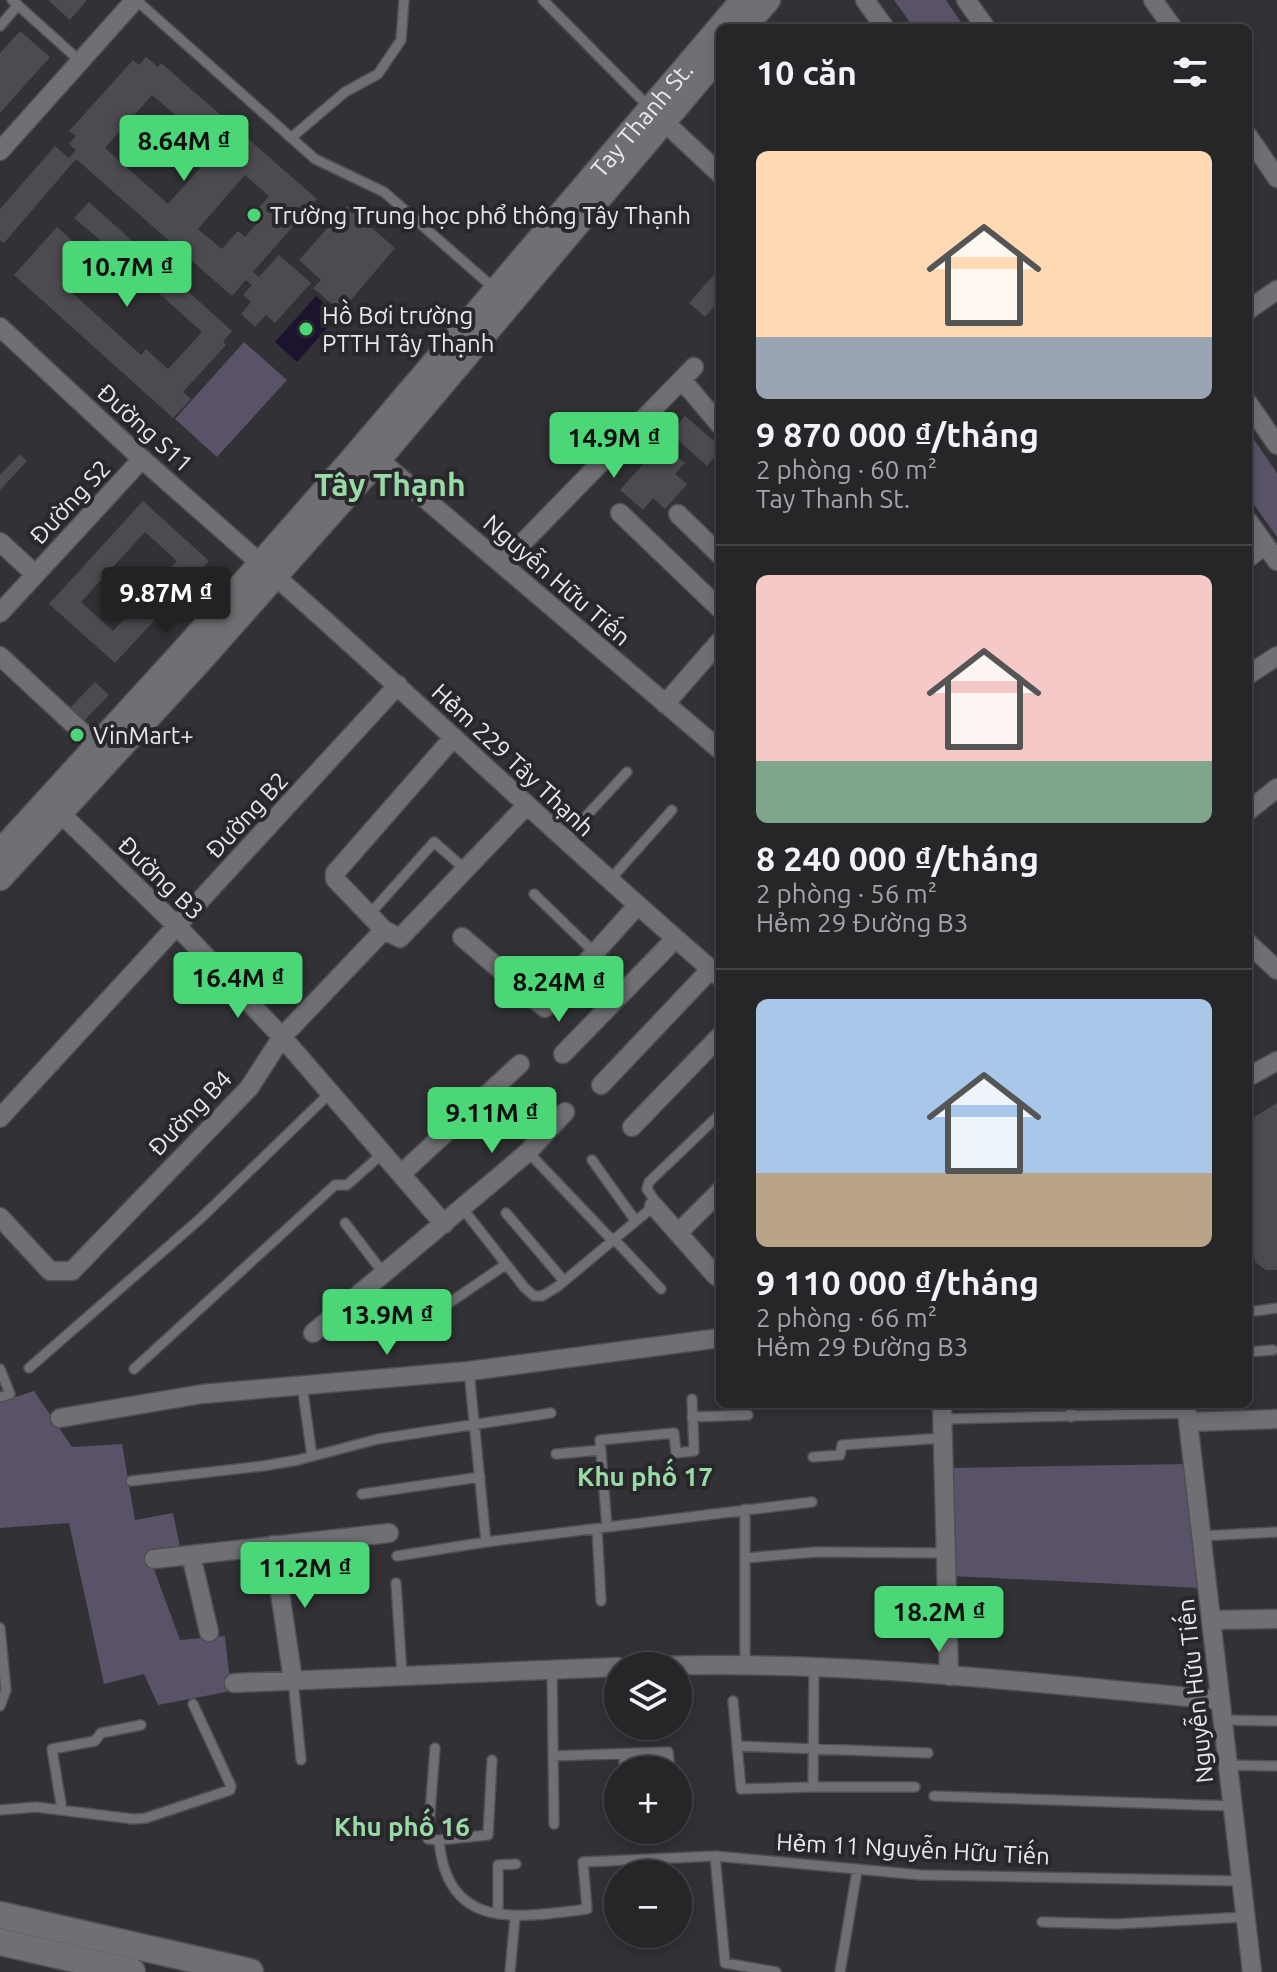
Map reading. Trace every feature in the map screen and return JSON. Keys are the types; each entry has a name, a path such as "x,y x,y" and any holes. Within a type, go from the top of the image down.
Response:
{"main road":[{"path":"0,1915 250,1972"},
{"path":"0,1942 128,1972"}],"street":[{"path":"0,151 135,0"},
{"name":"Tay Thanh St.","path":"725,24 743,0"},
{"path":"747,24 768,0"},
{"path":"865,0 882,24"},
{"path":"1153,0 1170,24"},
{"path":"973,3 984,24"},
{"name":"Tay Thanh St.","path":"0,852 53,806 371,453 656,114 716,35"},
{"name":"Tay Thanh St.","path":"371,453 496,290 656,114 716,59"},
{"path":"656,114 716,170"},
{"path":"1252,142 1277,178"},
{"path":"1252,307 1277,290"},
{"name":"Đường S11","path":"0,327 142,459 268,570"},
{"path":"502,564 688,374 716,416"},
{"path":"1252,409 1277,445"},
{"name":"Nguyễn Hữu Tiến","path":"371,453 716,747"},
{"name":"Đường S2","path":"0,613 142,459"},
{"path":"620,513 716,605"},
{"path":"678,514 716,551"},
{"path":"1252,527 1277,561"},
{"path":"0,542 35,574"},
{"path":"1252,555 1265,545"},
{"name":"Tay Thanh St.","path":"0,878 96,745 268,570"},
{"name":"Hẻm 229 Tây Thạnh","path":"268,570 398,685 609,881 716,973"},
{"path":"665,704 716,646"},
{"path":"0,656 96,745"},
{"path":"1252,672 1277,656"},
{"name":"Đường B2","path":"0,1118 398,685"},
{"path":"453,738 335,872 335,879 384,930 400,938 527,805"},
{"path":"1252,808 1277,788"},
{"name":"Đường B3","path":"53,806 177,926 282,1037 444,1224"},
{"path":"462,937 545,1008 637,906"},
{"name":"Đường B4","path":"0,1217 50,1271 72,1271 249,1088 282,1037 384,930"},
{"path":"563,1054 675,939"},
{"path":"1252,947 1277,970"},
{"path":"601,1085 716,973"},
{"path":"632,1127 716,1040"},
{"path":"1252,1075 1277,1061"},
{"path":"401,1174 520,1064"},
{"path":"313,1333 528,1152 565,1112"},
{"path":"678,1233 716,1195"},
{"path":"654,1206 716,1276"},
{"path":"60,1418 202,1394 469,1371 716,1339"},
{"path":"1188,1413 1277,1419"},
{"name":"Nguyễn Hữu Tiến","path":"1188,1413 1252,1972"},
{"path":"942,1420 949,1676"},
{"path":"154,1559 389,1533"},
{"path":"273,1545 293,1680"},
{"path":"191,1555 209,1632"},
{"path":"1211,1620 1277,1619"},
{"path":"692,1665 745,1663 814,1667 1220,1700"},
{"path":"234,1683 604,1667"},
{"path":"128,1972 129,1944"}],"lane":[{"path":"135,0 315,159 384,192 496,290"},
{"path":"291,138 345,92 378,74 401,40 404,0"},
{"path":"543,0 656,114"},
{"path":"0,26 15,2 80,61"},
{"path":"564,840 627,772"},
{"path":"609,881 672,810"},
{"path":"369,915 434,842 465,869"},
{"path":"534,894 594,952"},
{"path":"29,1368 201,1218 331,1093"},
{"path":"463,1209 508,1267 537,1297 542,1296 654,1206 655,1201 647,1189 649,1182 716,1118"},
{"path":"528,1152 661,1289"},
{"path":"134,1369 335,1185 347,1185 383,1153"},
{"path":"592,1160 635,1220"},
{"path":"506,1213 564,1281"},
{"path":"345,1223 384,1274"},
{"path":"427,1318 502,1267 508,1267"},
{"path":"1252,1311 1277,1308"},
{"path":"1252,1352 1273,1350"},
{"path":"0,1369 10,1394 0,1397"},
{"path":"469,1371 486,1542"},
{"path":"302,1385 312,1456"},
{"path":"601,1601 600,1440 674,1433 676,1453 694,1451 692,1399"},
{"path":"1071,1408 1071,1417"},
{"path":"131,1481 263,1466 378,1439 551,1413"},
{"path":"813,1457 840,1455 842,1445 942,1420 1188,1413"},
{"path":"692,1417 748,1415"},
{"path":"556,1454 601,1450"},
{"path":"362,1494 480,1477"},
{"path":"397,1556 812,1502"},
{"path":"745,1509 745,1663"},
{"path":"1202,1536 1277,1532"},
{"path":"745,1558 816,1552 946,1553"},
{"path":"396,1583 402,1675"},
{"path":"0,1628 6,1690 1,1705"},
{"path":"813,1787 814,1667"},
{"path":"552,1669 554,1824"},
{"path":"293,1680 301,1760"},
{"path":"733,1701 741,1789 915,1787"},
{"path":"0,1810 23,1807 146,1818 230,1790 231,1786 193,1704"},
{"path":"1222,1720 1277,1721"},
{"path":"62,1810 52,1749 95,1741 101,1733 141,1725"},
{"path":"737,1746 928,1753"},
{"path":"435,1748 428,1839 488,1835 492,1760"},
{"path":"553,1756 668,1752 668,1756"},
{"path":"1227,1765 1277,1766"},
{"path":"934,1796 1232,1806"},
{"path":"439,1840 446,1876 454,1890 481,1909 515,1917 510,1972"},
{"path":"715,1856 725,1963 776,1972"},
{"name":"Hẻm 11 Nguyễn Hữu Tiến","path":"515,1917 587,1909 583,1862 715,1856 921,1875 1241,1881"},
{"path":"498,1914 498,1865 516,1864"},
{"path":"840,1972 857,1871"},
{"path":"1042,1922 1115,1924 1246,1917"}],"shaded area":[{"path":"894,0 946,0 962,24 911,24"},
{"name":"Hồ Bơi trường PTTH Tây Thạnh","path":"316,296 338,316 297,362 275,342"},
{"path":"244,342 287,380 217,457 175,419"},
{"path":"1252,437 1277,473 1277,537 1252,502"},
{"path":"34,1391 72,1447 122,1444 135,1520 173,1513 181,1552 149,1556 180,1640 225,1636 231,1691 158,1705 144,1674 104,1684 69,1523 0,1528 0,1402"},
{"path":"1186,1464 1200,1588 952,1576 949,1468"}],"building":[{"path":"48,0 87,0 70,20"},
{"path":"20,31 50,57 0,113 0,53"},
{"path":"146,57 158,67 161,63 317,199 253,272 259,277 279,255 311,283 275,323 266,315 255,327 241,314 251,302 243,295 252,285 246,280 232,296 76,159 4,243 0,240 0,209 55,146 69,158 76,150 69,144 76,136 69,131 133,60 139,65","holes":["152,95 216,150 168,204 105,148","245,175 269,196 253,214 260,220 245,237 238,231 222,249 198,229"]},
{"path":"89,202 232,331 223,342 226,345 183,392 191,399 173,418 14,275 57,227 87,254 100,240 74,218","holes":["104,244 202,332 168,369 146,349 141,355 69,290"]},
{"path":"347,206 395,248 341,312 313,288 321,280 299,260"},
{"path":"716,273 716,304 705,317 689,303"},
{"path":"685,416 716,443 716,456 707,466 670,433"},
{"path":"662,443 685,463 675,474 687,484 665,509 653,498 643,510 620,490"},
{"path":"20,454 27,461 0,490 0,475"},
{"path":"143,501 209,561 115,663 49,604","holes":["145,532 177,561 113,631 81,602"]},
{"path":"95,682 109,695 80,725 66,712"},
{"path":"1277,1103 1277,1270 1266,1270 1255,1262 1252,1235 1252,1119"}],"place":[{"name":"Trường Trung học phổ thông Tây Thạnh","path":"254,215"},
{"name":"Hồ Bơi trường PTTH Tây Thạnh","path":"306,329"},
{"name":"VinMart+","path":"77,735"}],"district":[{"name":"Tây Thạnh","path":"390,484"},
{"name":"Khu phố 17","path":"645,1476"},
{"name":"Khu phố 16","path":"402,1826"}]}
